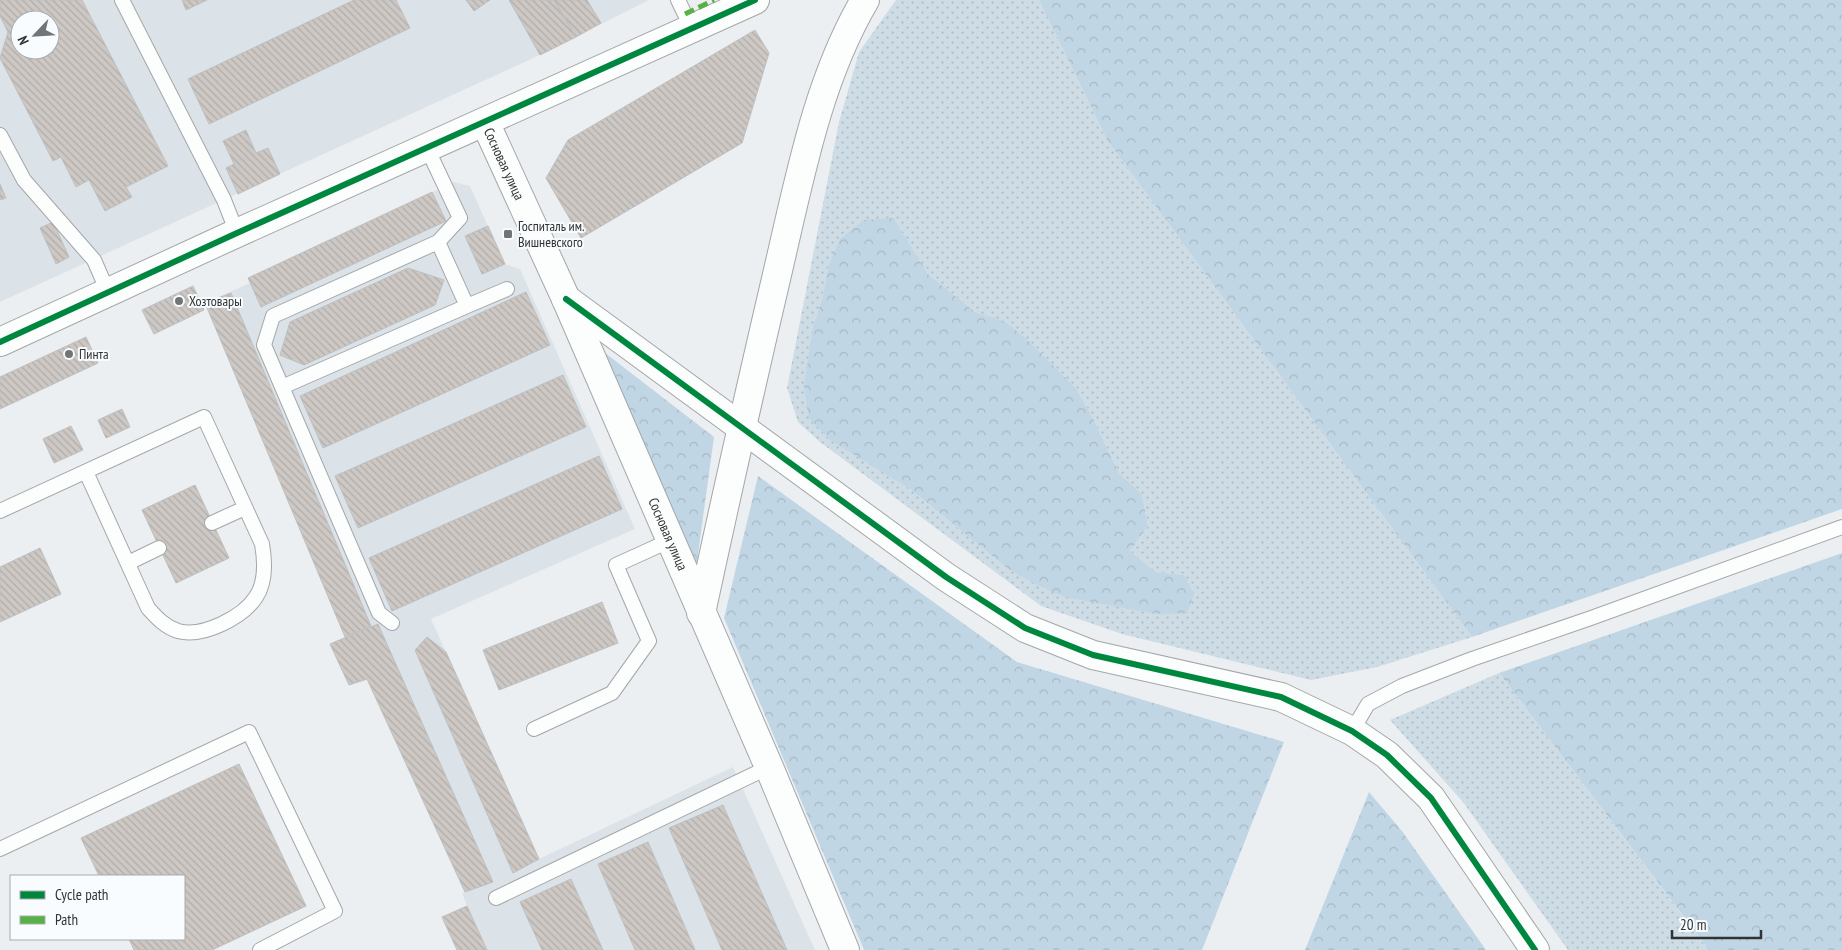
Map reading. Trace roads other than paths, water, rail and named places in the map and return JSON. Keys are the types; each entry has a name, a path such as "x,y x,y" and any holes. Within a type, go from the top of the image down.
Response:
{"street":[{"path":"0,342 755,0"},
{"path":"701,613 741,428 811,128 850,25 865,0"},
{"name":"Сосновая улица","path":"485,122 566,298 845,950"},
{"path":"566,298 946,577 1025,628 1092,655 1282,697 1352,731 1387,755 1431,798 1535,950"}],"lane":[{"path":"122,0 224,200 237,233"},
{"path":"678,0 692,29"},
{"path":"0,135 24,180 94,260 108,292"},
{"path":"392,623 379,613 264,345 273,316 438,242 460,218 428,148"},
{"path":"438,242 467,306"},
{"path":"282,388 507,289"},
{"path":"0,511 204,417 262,544 264,560 262,583 257,596 247,608 231,620 214,628 181,632 169,627 148,608 86,472"},
{"path":"212,523 246,508"},
{"path":"1352,731 1368,704 1402,686 1472,659 1842,527"},
{"path":"534,729 612,693 649,641 616,565 670,541"},
{"path":"128,562 159,548"},
{"path":"0,849 249,732 335,911 260,950"},
{"path":"496,898 768,767"}],"place":[{"name":"Госпиталь им. Вишневского","path":"508,234"},
{"name":"Хозтовары","path":"179,301"},
{"name":"Пинта","path":"69,354"}]}
